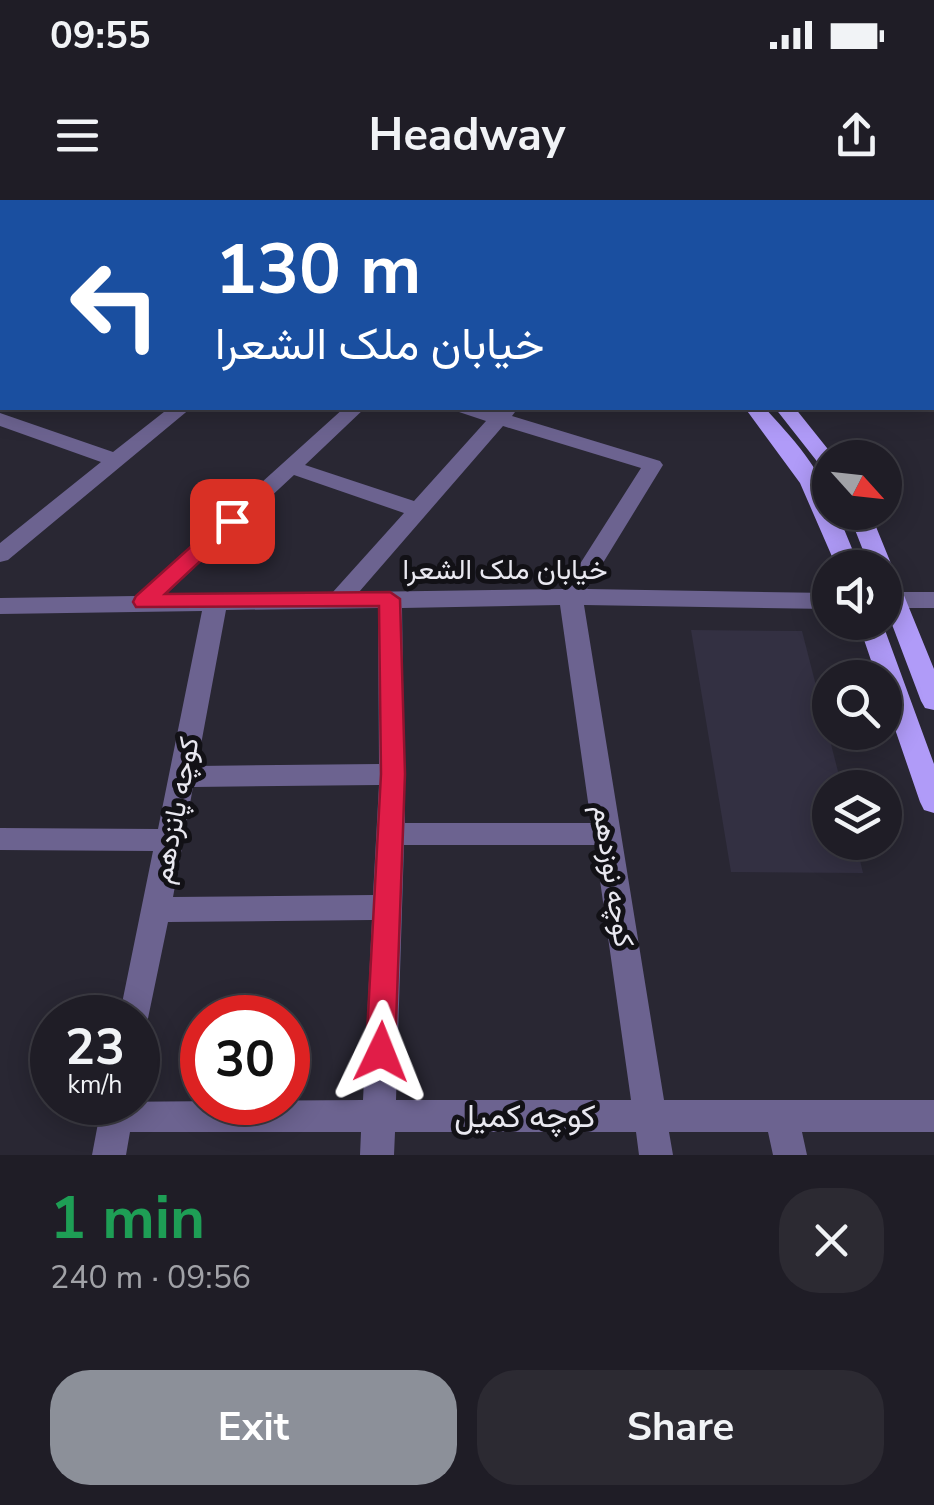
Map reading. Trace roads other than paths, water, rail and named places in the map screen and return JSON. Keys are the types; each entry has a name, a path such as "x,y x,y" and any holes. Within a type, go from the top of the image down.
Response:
{"main road":[{"path":"758,410 799,464 832,518 843,550"},
{"path":"786,410 812,443"},
{"path":"902,627 934,700"},
{"path":"876,640 934,802"}],"street":[{"path":"0,555 179,410"},
{"path":"144,602 353,410"},
{"path":"340,600 504,413 653,466 571,598"},
{"path":"0,419 115,460"},
{"path":"290,467 418,510"},
{"name":"کوچه نوزدهم","path":"571,598 656,1155"},
{"path":"376,1155 393,774 390,599"},
{"name":"خیابان ملک الشعرا","path":"0,607 390,599 812,601"},
{"path":"902,600 934,600"},
{"name":"کوچه پانزدهم","path":"139,995 216,602"},
{"path":"181,777 393,774"},
{"path":"390,834 607,834"},
{"path":"0,839 169,840"},
{"path":"156,910 387,907"},
{"name":"کوچه کمیل","path":"160,1110 378,1116 934,1116"},
{"path":"781,1116 790,1155"},
{"path":"109,1155 114,1125"}]}
